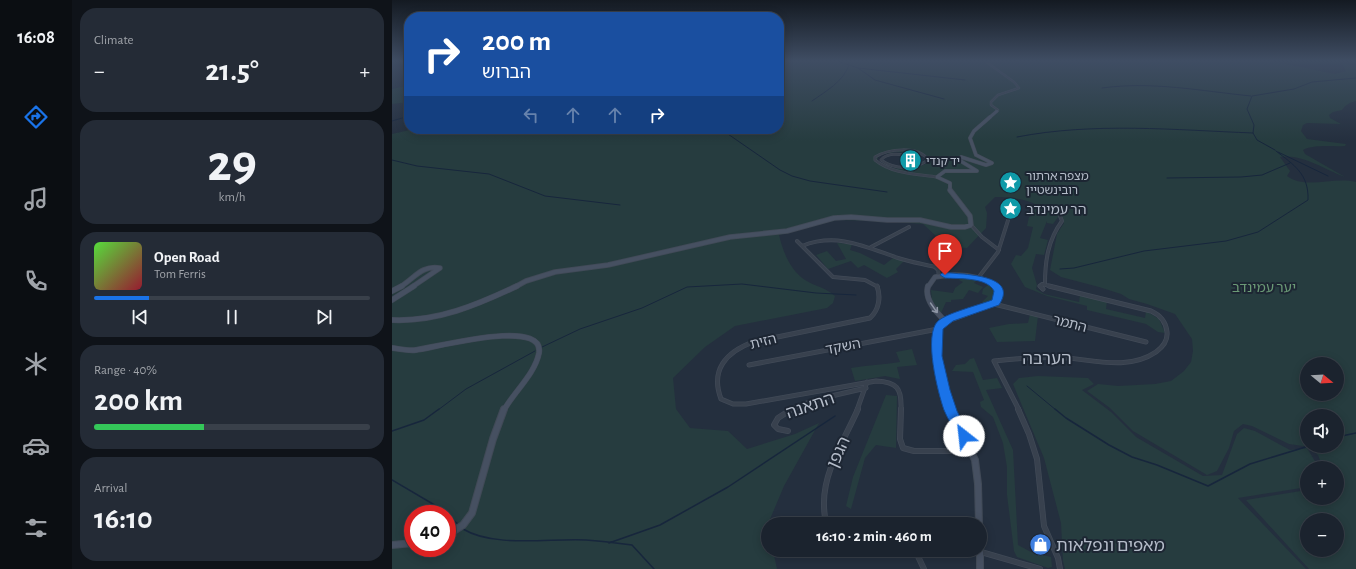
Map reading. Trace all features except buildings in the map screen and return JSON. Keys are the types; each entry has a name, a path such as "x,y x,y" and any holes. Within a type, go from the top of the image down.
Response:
{"main road":[{"path":"937,177 945,171 977,171 961,162 959,160 961,157 981,164 992,164 976,154 970,138 974,131 990,115 997,111"},
{"path":"392,320 411,321 457,312 488,300 526,281 555,272 608,265 730,237 787,231 834,218 851,217 887,220 913,219 951,227 965,227 971,225 972,222 970,216 950,192 950,183 937,177"},
{"path":"392,290 412,279 420,270 427,267 440,268 392,300"},
{"path":"945,321 931,305 927,294 930,282 939,276 978,278 998,287 998,299 994,304 945,321 938,329 937,356 945,394 952,415 972,451 977,471 980,517"},
{"path":"392,348 414,350 515,334 532,338 538,341 540,346 539,357 505,408 496,430 470,516 456,529"},
{"path":"392,545 404,544"},
{"path":"980,557 980,569"}],"street":[{"path":"997,111 998,110 991,105 991,102 996,97 1019,88"},
{"path":"913,156 892,154 884,156 881,160 890,165 906,167 917,166 928,160 926,156 922,154 900,151 881,153 875,157 875,160 881,165 895,170 937,177"},
{"path":"978,278 999,250 1010,214 1007,207 1011,205 1017,207 1017,210 1010,214"},
{"path":"1043,289 1041,285 1046,284 1045,262 1054,229 1062,220 1060,216"},
{"path":"971,225 982,237 999,250"},
{"path":"870,247 909,227"},
{"name":"הזית","path":"797,241 833,277 866,280 877,285 880,293 876,313 870,318 752,342 742,346 727,357 720,365 717,378 719,396 727,402 746,404 867,382"},
{"path":"802,246 811,242 853,242 900,259 935,267 938,270 939,276"},
{"name":"הערבה","path":"1046,284 1148,309 1162,319 1168,334 1166,342 1157,352 1143,358 1127,362 1104,362 1053,357 1017,358 994,361 1032,443 1038,469 1044,527 1060,569"},
{"name":"התמר","path":"994,304 1146,342"},
{"name":"השקד","path":"749,365 938,329"},
{"path":"867,382 887,380 892,382 898,388 901,406 900,437 903,448 914,451 972,451"},
{"name":"הגפן","path":"824,517 822,507 828,476 864,398 867,382"},
{"name":"התאנה","path":"788,431 778,429 774,425 778,416 786,411 814,401 866,388"},
{"path":"987,554 1040,569"},
{"path":"919,557 924,569"}],"green space":[{"path":"404,88 404,103 392,104 392,89"},
{"name":"יער עמינדב","path":"784,88 1356,88 1356,101 1348,104 1342,110 1333,112 1329,115 1330,118 1341,124 1307,123 1303,125 1301,131 1307,139 1346,144 1345,146 1318,146 1303,150 1305,154 1345,177 1305,160 1280,157 1290,171 1287,176 1295,180 1303,182 1339,180 1356,182 1356,569 1309,569 1246,500 1300,491 1300,505 1344,505 1344,461 1320,461 1316,453 1344,453 1344,409 1300,409 1300,446 1289,444 1252,426 1243,424 1234,431 1229,448 1217,471 1207,475 1133,431 1110,408 1087,391 1098,384 1118,386 1155,384 1171,381 1184,371 1191,362 1193,351 1192,339 1175,314 1129,299 1121,294 1061,277 1050,270 1057,234 1064,223 1061,217 1058,217 1053,224 1047,223 1047,221 1040,238 1048,240 1044,255 1036,254 1032,268 1037,285 1036,289 1044,294 1079,302 1080,295 1107,301 1106,309 1145,318 1146,311 1159,319 1165,333 1158,332 1146,324 1087,310 1087,306 1047,296 1025,287 1011,264 1016,255 1021,256 1028,248 1033,227 1027,226 1029,217 1032,216 1035,206 1048,212 1030,202 1023,200 995,197 985,207 987,213 986,228 967,248 952,247 936,236 923,224 884,221 837,220 779,235 785,254 791,266 805,280 835,296 833,303 827,308 735,326 705,347 673,378 676,409 690,428 728,431 747,449 795,434 819,423 784,486 771,517 761,517 761,557 774,557 777,569 392,569 392,134 404,131 404,134 784,134","holes":["895,152 923,154 929,157 930,161 918,167 911,168 903,169 889,167 877,160 879,155"]},
{"path":"837,243 852,244 850,250 860,253 884,265 893,258 904,261 896,269 898,272 887,278 864,265 858,268 851,261 828,269 816,255 827,251 836,261 846,259"},
{"path":"960,278 979,278 974,283 983,287 978,293 969,290 963,299 946,302 941,313 932,301 931,290 953,293 955,288 963,282 959,280"},
{"path":"989,284 996,288 996,291 990,302 985,305 982,302 988,296 982,294 983,289"},
{"path":"1030,314 1038,316 1035,341 997,342 989,328 1009,324 1028,323"},
{"path":"912,349 917,365 897,367 900,379 885,376 855,381 851,368 900,362 896,352"},
{"path":"974,358 983,380 997,378 1002,388 986,390 1013,450 1018,545 1031,552 1051,557 1052,567 1048,568 1017,557 1014,551 1007,495 1007,467 1003,443 993,417 981,407 980,402 984,400 973,372 952,371 956,365 965,364 970,359"},
{"path":"1038,376 1088,378 1094,384 1082,390 1111,412 1136,437 1203,476 1222,475 1237,434 1244,428 1255,431 1290,450 1300,449 1300,453 1310,453 1315,461 1300,461 1300,488 1238,498 1306,569 1065,569 1063,561 1061,523 1044,458 1013,384 1019,378"},
{"path":"886,395 897,396 896,448 876,445 865,458 851,509 846,506 853,477"}],"waterway":[{"path":"812,101 831,88"},
{"path":"902,88 944,99"},
{"path":"1102,88 1106,88"},
{"path":"1177,88 1251,96"},
{"path":"1253,133 1254,125 1247,109 1252,96 1298,88"},
{"path":"392,121 404,117"},
{"path":"1017,137 1046,132 1105,128 1253,133"},
{"path":"1253,133 1257,140 1275,150"},
{"path":"728,134 780,170 792,176 810,181 887,192"},
{"path":"1060,269 1074,268 1144,251 1226,241 1258,232 1308,200 1308,191 1303,177 1289,161 1276,151"},
{"path":"1278,152 1328,176"},
{"path":"392,160 417,166 489,174 545,196 620,205"},
{"path":"1167,178 1241,177 1262,175 1290,163"},
{"path":"540,348 580,329 642,308 687,287 742,284 816,293 856,295"},
{"path":"438,410 466,389 535,351"},
{"path":"1027,386 1056,410"},
{"path":"392,431 424,420 439,409"},
{"path":"1055,409 1066,418 1109,445 1132,457 1157,465 1208,486 1250,464 1300,449"},
{"path":"612,542 660,525 728,487 835,416"},
{"path":"1344,436 1356,433"},
{"path":"392,480 435,505"},
{"path":"463,529 476,535 506,540 586,540 612,542"},
{"path":"612,542 632,545 654,569"}],"place":[{"name":"יד קנדי","path":"910,161"},
{"name":"מצפה ארתור רובינשטיין","path":"1011,183"},
{"name":"הר עמינדב","path":"1011,209"},
{"name":"מאפים ונפלאות","path":"1041,545"}],"route":[{"path":"945,275 981,278 996,285 999,291 998,299 995,303 949,319 941,324 938,329 936,346 940,376 951,412 964,436"}]}
